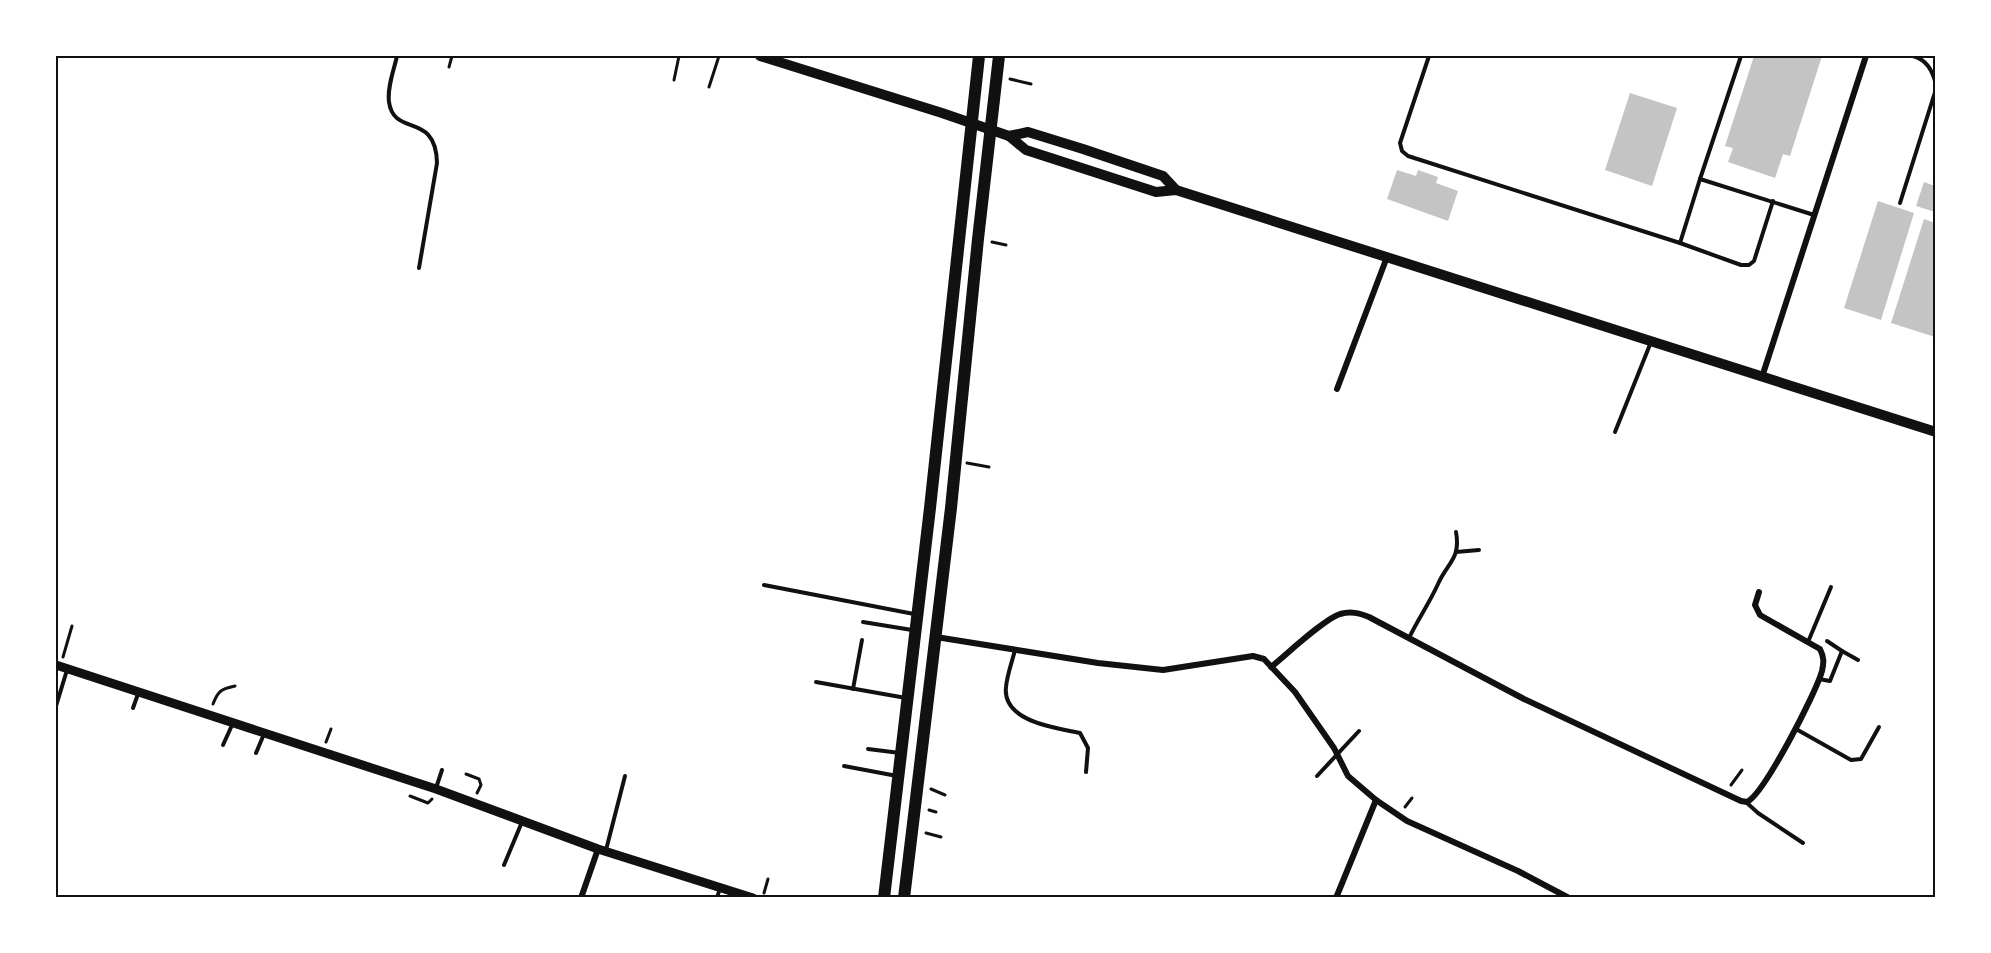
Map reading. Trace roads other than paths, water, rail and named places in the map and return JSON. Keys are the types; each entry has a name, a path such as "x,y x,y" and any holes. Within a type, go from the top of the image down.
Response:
{"highway":[{"path":"884,897 918,615 979,56"},
{"path":"904,897 956,461 999,56"}],"main road":[{"path":"760,56 990,129 1009,136 1026,150 1080,168 1156,192 1176,190 1935,432"},
{"path":"1009,136 1028,132 1061,142 1163,176 1176,190"}],"street":[{"path":"1761,377 1866,56"},
{"path":"1337,389 1387,256"},
{"path":"1271,667 1329,620 1341,614 1356,612 1524,699 1725,794 1747,802 1756,795 1795,729 1819,679 1823,656 1820,649 1760,615 1755,605 1758,592"},
{"path":"935,637 1105,664 1163,670 1253,656 1263,659 1300,699 1337,754 1348,776 1376,800 1407,821 1518,871 1569,897"},
{"path":"61,667 436,789 602,850 753,897"},
{"path":"1336,897 1376,800"},
{"path":"581,897 602,850"}],"lane":[{"path":"397,56 389,93 391,111 397,119 425,131 432,137 437,148 437,164 419,268"},
{"path":"1429,56 1400,143 1402,151 1408,156 1680,243 1741,265 1749,265 1754,261 1773,201"},
{"path":"1680,243 1741,56"},
{"path":"1913,56 1922,58 1932,70 1935,84"},
{"path":"1900,203 1935,88"},
{"path":"1700,179 1814,215"},
{"path":"1616,432 1652,342"},
{"path":"1409,638 1419,616 1452,563 1458,541 1456,532"},
{"path":"1456,552 1479,550"},
{"path":"764,585 918,615"},
{"path":"1808,642 1831,587"},
{"path":"863,621 916,630"},
{"path":"853,689 862,640"},
{"path":"1827,641 1858,660"},
{"path":"1015,649 1005,690 1009,704 1022,717 1039,724 1080,733 1088,748 1086,772"},
{"path":"1819,679 1830,681 1842,651"},
{"path":"56,706 61,667"},
{"path":"816,682 907,698"},
{"path":"133,708 138,693"},
{"path":"223,745 233,722"},
{"path":"1795,729 1851,760 1857,760 1861,759 1879,727"},
{"path":"1317,776 1359,730"},
{"path":"256,753 264,733"},
{"path":"868,749 901,753"},
{"path":"844,766 898,776"},
{"path":"436,789 442,770"},
{"path":"602,850 625,776"},
{"path":"1747,802 1758,813 1803,843"},
{"path":"504,865 522,821"},
{"path":"717,897 720,887"}]}
